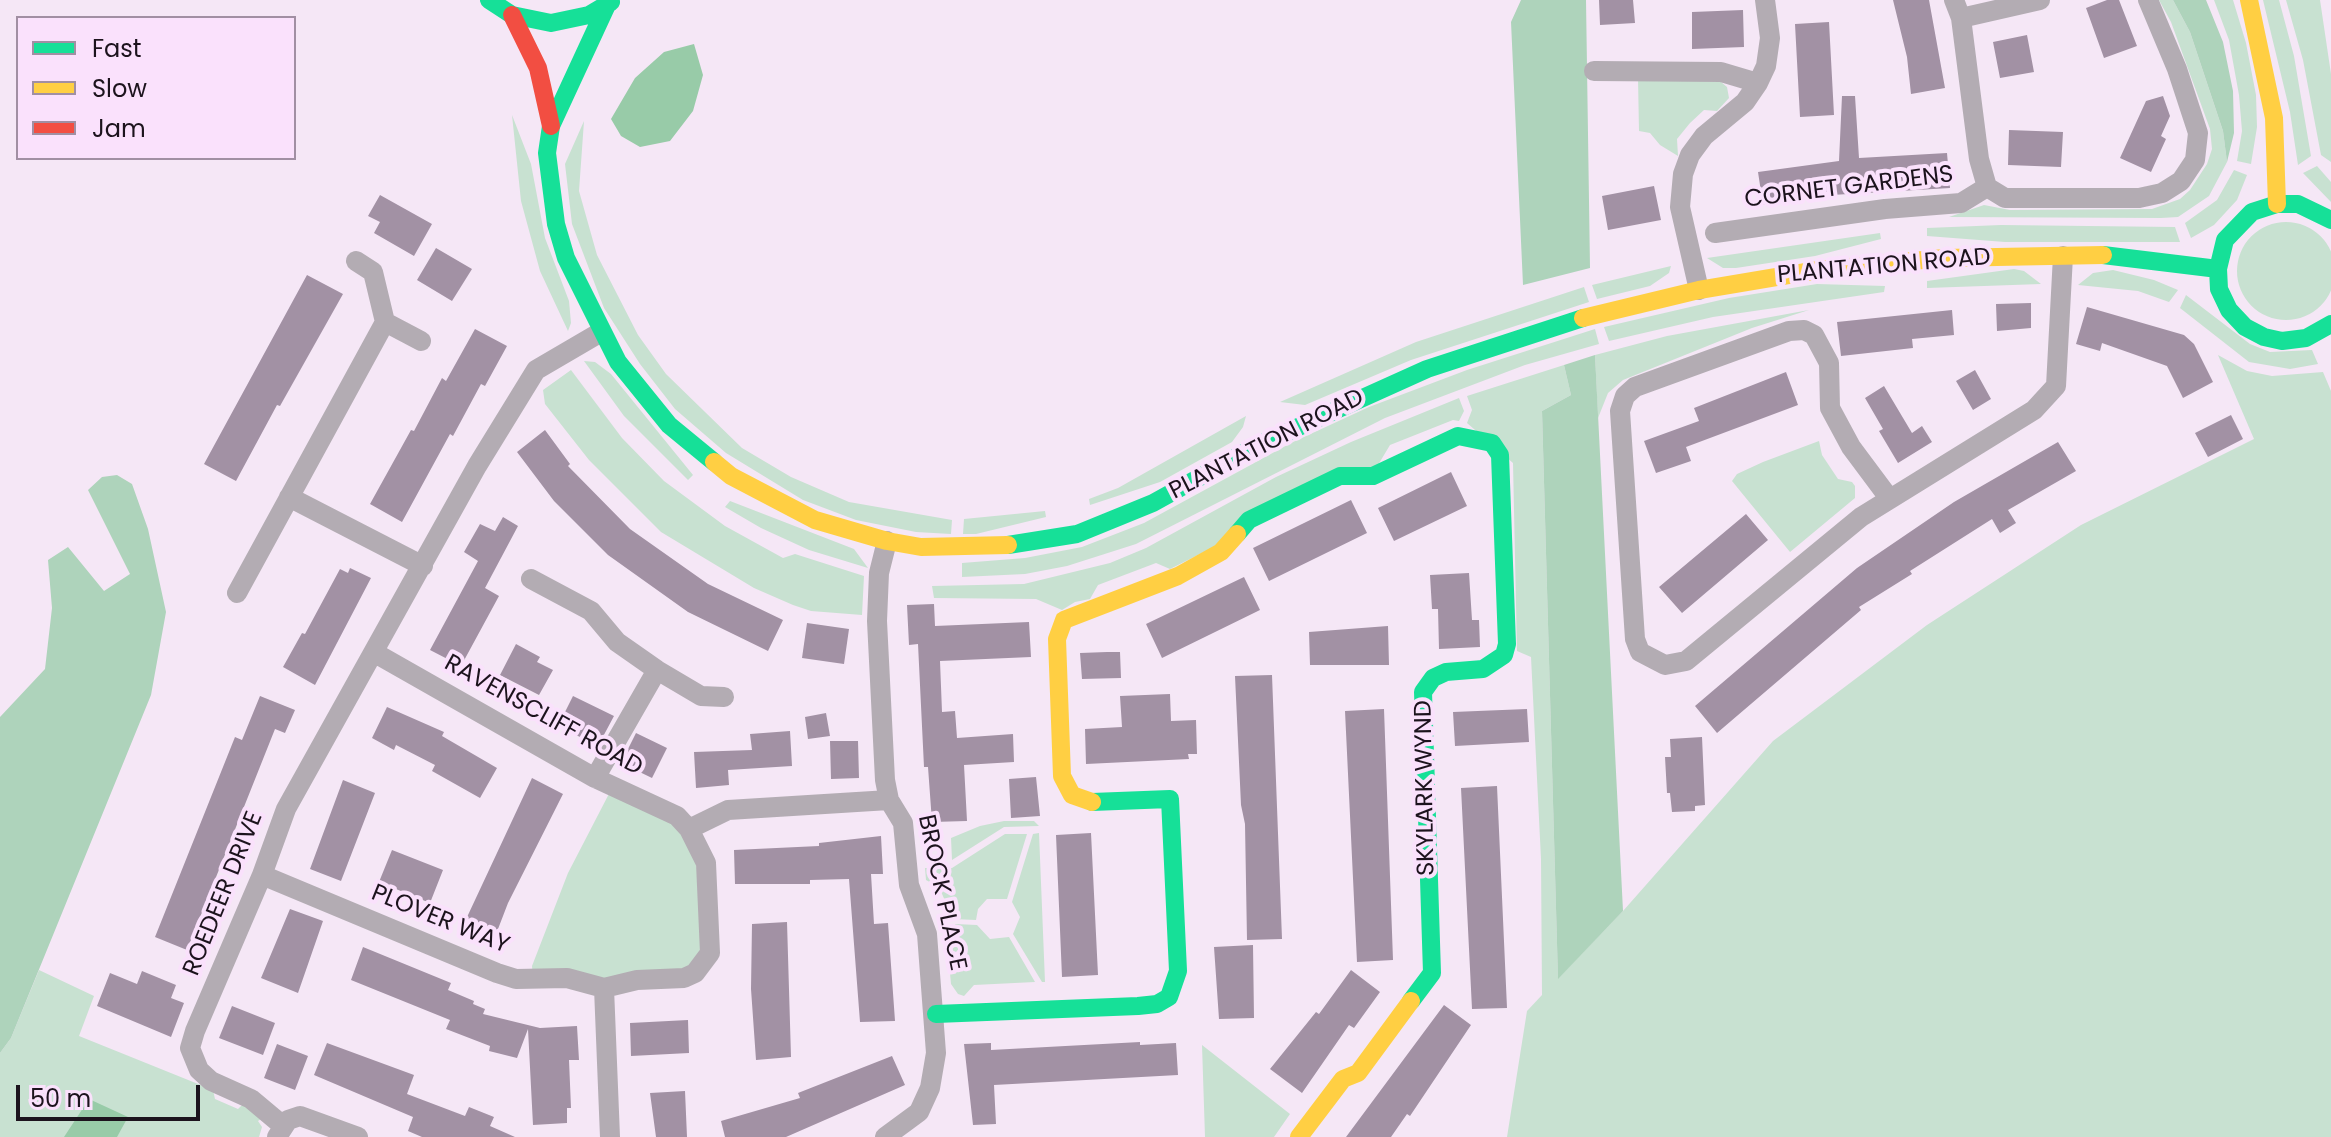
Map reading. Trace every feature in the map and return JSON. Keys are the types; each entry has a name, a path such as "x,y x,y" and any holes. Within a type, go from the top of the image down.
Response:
{"street":[{"path":"489,0 512,15 551,23 571,21 610,3"},
{"path":"1699,290 1680,207 1683,174 1690,155 1704,136 1745,102 1758,83 1766,66 1770,38 1765,0"},
{"path":"2040,0 1958,9 1979,159 1987,187 2005,198 2139,198 2162,193 2181,181 2195,160 2198,133 2173,57 2148,0"},
{"path":"2249,0 2274,118 2277,204"},
{"name":"PLANTATION ROAD","path":"610,3 574,70 551,126 547,153 556,224 566,258 601,332 641,394 678,433 731,476 815,520 887,541 958,548 1016,545 1077,534 1153,503 1265,442 1427,369 1595,314 1699,290 1876,263 2113,255 2218,269"},
{"name":"PLANTATION ROAD","path":"512,15 538,68 551,126"},
{"path":"1594,71 1721,72 1758,83"},
{"name":"CORNET GARDENS","path":"1715,233 1885,209 1961,203 1987,187"},
{"path":"2331,220 2298,204 2277,204 2252,212 2235,226 2225,240 2218,269 2219,289 2229,310 2245,327 2264,337 2282,341 2306,338 2331,324"},
{"path":"1889,498 1851,447 1830,408 1829,363 1822,345 1814,335 1804,330 1789,331 1635,387 1625,396 1620,411 1635,639 1640,652 1665,665 1686,661 1889,498 2034,410 2056,386 2063,256"},
{"path":"237,593 385,322 373,272 356,261"},
{"path":"385,322 421,341"},
{"path":"375,653 477,466 536,370 601,332"},
{"name":"SKYLARK WYND","path":"936,1014 1157,1004 1169,997 1176,985 1178,971 1170,799 1090,802 1072,795 1066,786 1062,776 1057,639 1064,620 1178,576 1221,552 1249,520 1340,476 1373,476 1458,436 1480,438 1492,443 1500,455 1503,468 1507,644 1504,655 1493,665 1483,669 1446,672 1433,678 1423,692 1432,973 1358,1073 1343,1079 1299,1137"},
{"path":"289,497 423,566"},
{"name":"BROCK PLACE","path":"885,1137 919,1112 930,1088 936,1053 936,1014 925,923 909,885 903,823 889,800 885,780 877,621 879,573 887,541"},
{"path":"531,579 591,611 617,642 657,670 701,696 724,697"},
{"name":"RAVENSCLIFF ROAD","path":"375,653 595,778 660,807 689,829 706,863 710,953 695,973 684,978 637,980 604,988"},
{"name":"ROEDEER DRIVE","path":"280,1131 251,1099 211,1081 192,1060 190,1048 286,809 375,653"},
{"path":"595,778 657,670"},
{"path":"689,829 728,810 889,800"},
{"name":"PLOVER WAY","path":"262,875 497,973 516,979 567,978 604,988"},
{"path":"604,988 610,1137"},
{"path":"280,1131 293,1116 306,1116 358,1137"}],"shaded area":[{"path":"1521,0 1586,0 1590,268 1523,285 1511,22"},
{"path":"2159,0 2173,0 2190,32 2223,131 2227,162 2209,196 2178,217 1949,217 1984,205 2010,210 2152,209 2180,199 2190,190 2207,164 2212,149 2210,129 2171,22"},
{"path":"2173,0 2206,0 2223,42 2233,91 2234,133 2227,162 2223,131 2190,32"},
{"path":"2214,0 2233,0 2246,43 2256,95 2257,127 2251,164 2237,161 2242,131 2239,95 2229,40"},
{"path":"2263,0 2279,0 2294,56 2311,156 2298,165 2290,112"},
{"path":"2286,0 2320,0 2331,74 2331,162 2321,155 2303,60"},
{"path":"694,44 703,75 693,111 670,141 640,147 621,136 611,119 635,78 664,52"},
{"path":"1638,78 1721,82 1727,87 1729,98 1717,111 1704,110 1690,123 1677,139 1678,156 1660,145 1650,133 1639,131"},
{"path":"512,115 531,164 545,238 569,301 571,323 568,331 540,271 521,201"},
{"path":"584,121 579,191 597,255 638,335 666,374 742,448 791,477 849,502 952,520 951,534 916,532 856,520 803,500 726,453 675,409 640,364 604,308 572,224 565,164"},
{"path":"2317,166 2331,182 2331,202 2303,173"},
{"path":"2234,170 2247,175 2237,200 2214,225 2191,238 2185,223 2217,200"},
{"path":"2286,222 2305,226 2320,237 2331,252 2331,290 2320,305 2305,316 2286,320 2267,316 2252,305 2241,290 2237,271 2241,252 2252,237 2267,226"},
{"path":"2001,225 2175,227 2180,242 2005,242 1927,236 1927,228"},
{"path":"1880,233 1881,239 1815,256 1736,268 1723,268 1707,258"},
{"path":"1671,266 1669,273 1650,286 1597,299 1592,285"},
{"path":"2014,269 2024,271 2041,284 1927,288 1927,281"},
{"path":"2113,270 2154,280 2178,290 2169,302 2138,291 2078,285 2093,273"},
{"path":"1817,284 1885,286 1884,292 1713,317 1609,341 1604,327 1729,298"},
{"path":"1584,287 1589,302 1411,360 1305,405 1280,402 1416,342"},
{"path":"2186,295 2250,344 2270,352 2312,350 2318,364 2290,369 2249,362 2180,308"},
{"path":"1809,310 1752,328 1623,380 1608,393 1598,418 1595,355 1667,336"},
{"path":"1595,329 1599,344 1525,365 1385,418 1136,544 1067,566 1025,574 962,577 962,563 1025,558 1082,547 1144,523 1291,443 1369,407 1467,370"},
{"path":"1595,355 1623,911 1558,979 1542,411 1571,395 1564,365"},
{"path":"2218,355 2247,371 2272,376 2323,372 2331,391 2331,1137 1507,1137 1527,1011 1542,995 1541,859 1531,657 1517,651 1513,463 1467,423 1472,410 1467,396 1564,365 1571,395 1542,411 1558,978 1623,911 1773,741 1927,625 2081,525 2254,439"},
{"path":"584,361 595,362 611,374 693,475 688,480 624,416"},
{"path":"571,370 622,438 664,481 725,526 783,558 795,554 864,576 862,615 811,611 793,605 754,588 661,532 589,460 545,404 543,390"},
{"path":"1459,398 1464,411 1459,421 1453,420 1390,445 1378,465 1170,569 1156,563 1098,585 1090,599 1075,602 1062,610 1036,599 934,598 932,586 1024,584 1110,563 1146,548 1276,477 1351,442"},
{"path":"1246,416 1243,427 1232,442 1160,482 1090,505 1089,499 1118,488"},
{"path":"1819,441 1822,455 1838,479 1852,482 1855,486 1855,498 1790,552 1732,481 1737,474 1763,462"},
{"path":"117,475 132,484 148,529 166,612 151,695 11,1038 0,1053 0,717 45,669 52,608 48,560 68,547 104,591 130,574 88,490 102,477"},
{"path":"730,501 854,549 868,568 809,550 761,528 725,507"},
{"path":"1045,511 1046,517 976,534 963,534 964,519"},
{"path":"613,786 689,829 712,944 684,978 533,979 532,966 568,873"},
{"path":"1004,821 1034,821 1039,826 1004,827 952,860 951,838 980,826"},
{"path":"1039,833 1045,982 1042,982 1013,934 1020,917 1012,902 1033,834"},
{"path":"1005,834 1027,834 1007,899 987,899 978,909 976,920 953,919 939,887 926,880 925,868 952,868"},
{"path":"955,924 977,925 990,939 1009,937 1035,982 974,985 964,996 958,994 951,984 948,951 958,936"},
{"path":"39,970 94,996 79,1036 213,1090 215,1099 238,1109 244,1103 264,1117 258,1121 262,1127 259,1137 0,1137 0,1053 11,1038"},
{"path":"1202,1045 1290,1114 1274,1137 1205,1137"},
{"path":"89,1099 128,1117 117,1137 64,1137"}],"building":[{"path":"1599,0 1633,0 1635,23 1600,25"},
{"path":"1893,0 1929,0 1945,88 1911,94 1907,57"},
{"path":"2107,0 2119,0 2137,46 2104,58 2086,8"},
{"path":"1743,10 1744,47 1692,49 1692,12"},
{"path":"1829,22 1834,115 1800,117 1795,24"},
{"path":"2027,35 2034,72 2000,78 1993,42"},
{"path":"1842,96 1855,96 1859,158 1947,153 1950,188 1815,196 1763,205 1758,172 1839,161"},
{"path":"2163,96 2170,116 2161,136 2166,139 2151,172 2120,158 2146,101"},
{"path":"2009,130 2063,132 2061,167 2008,165"},
{"path":"1654,186 1661,220 1608,230 1602,196"},
{"path":"380,195 432,224 414,256 374,233 380,222 368,216"},
{"path":"436,248 472,269 452,301 417,280"},
{"path":"307,275 343,294 236,481 204,464"},
{"path":"2031,303 2031,328 1997,331 1996,304"},
{"path":"2087,307 2184,335 2194,344 2213,382 2183,398 2167,366 2102,343 2100,351 2076,344"},
{"path":"1952,310 1954,335 1912,339 1913,348 1841,356 1837,322"},
{"path":"475,329 507,346 485,386 481,384 453,436 450,434 402,522 370,504 442,378 446,381"},
{"path":"1975,370 1991,399 1973,410 1956,381"},
{"path":"1786,372 1798,405 1686,447 1691,461 1656,473 1644,441 1699,421 1694,408"},
{"path":"1884,386 1912,433 1922,426 1932,442 1898,463 1879,431 1883,429 1865,398"},
{"path":"2231,415 2243,439 2208,457 2195,433"},
{"path":"545,430 570,464 568,466 630,529 708,584 783,620 768,651 688,612 608,555 554,501 517,452"},
{"path":"2058,442 2076,471 2008,510 2016,523 2000,533 1992,519 1910,571 1912,574 1859,607 1861,610 1717,733 1695,706 1857,568 1954,502"},
{"path":"1451,472 1467,506 1394,541 1378,508"},
{"path":"1351,500 1367,533 1269,581 1253,548"},
{"path":"1746,514 1768,540 1682,613 1659,587"},
{"path":"503,517 518,526 485,588 499,596 461,666 430,650 478,561 464,552 480,524 495,531"},
{"path":"350,568 371,578 315,685 283,667 302,633 305,634 340,569 348,573"},
{"path":"1469,573 1472,620 1479,620 1480,647 1439,649 1438,609 1432,609 1430,575"},
{"path":"1244,577 1260,610 1162,658 1146,624"},
{"path":"934,604 935,626 1029,622 1031,657 940,661 942,712 955,711 957,738 1013,734 1014,762 964,765 967,821 932,822 928,767 924,767 918,644 909,645 907,605"},
{"path":"807,623 849,629 844,664 802,658"},
{"path":"1388,626 1389,665 1310,665 1309,632"},
{"path":"516,644 540,657 537,662 553,670 539,695 500,675"},
{"path":"1120,652 1121,678 1082,679 1080,653"},
{"path":"1272,675 1282,939 1247,940 1245,824 1241,805 1235,676"},
{"path":"1170,694 1171,721 1196,720 1197,754 1188,754 1189,759 1086,764 1085,729 1122,727 1120,696"},
{"path":"260,696 295,710 285,733 275,729 187,950 155,937 235,737 242,740"},
{"path":"573,696 614,716 598,746 568,731 574,718 564,714"},
{"path":"387,707 444,732 442,736 497,768 480,798 432,771 435,765 396,745 394,750 372,738"},
{"path":"1384,709 1393,960 1357,962 1345,711"},
{"path":"1527,709 1529,742 1455,746 1453,712"},
{"path":"826,713 830,736 808,739 805,717"},
{"path":"790,731 792,766 728,770 729,785 696,788 694,752 752,750 750,734"},
{"path":"636,733 667,748 652,778 621,763"},
{"path":"1702,737 1705,805 1695,806 1695,811 1672,812 1670,793 1667,793 1665,757 1671,757 1670,739"},
{"path":"830,741 858,741 859,778 831,779"},
{"path":"1036,777 1040,816 1011,818 1009,779"},
{"path":"532,778 563,794 508,903 493,942 461,930"},
{"path":"343,780 375,793 341,881 310,869"},
{"path":"1497,786 1507,1008 1472,1009 1461,788"},
{"path":"1091,833 1098,975 1062,977 1056,835"},
{"path":"881,836 883,874 871,874 874,924 888,923 895,1021 860,1022 849,879 810,880 810,884 735,884 734,850 819,846 819,843"},
{"path":"392,850 443,870 430,903 379,882"},
{"path":"290,909 323,921 298,993 261,978"},
{"path":"787,922 791,1057 756,1060 751,989 752,924"},
{"path":"1253,945 1254,1018 1219,1019 1214,947"},
{"path":"363,947 451,983 448,990 474,1001 473,1004 485,1009 483,1014 540,1028 577,1026 579,1060 569,1060 571,1108 567,1108 567,1123 533,1125 528,1029 517,1058 489,1051 490,1046 446,1029 450,1020 351,980"},
{"path":"1351,970 1380,992 1354,1028 1349,1025 1302,1093 1270,1069 1316,1012 1319,1014"},
{"path":"142,971 176,985 171,998 184,1003 171,1037 97,1006 110,973 137,984"},
{"path":"1444,1005 1471,1025 1410,1116 1407,1114 1391,1137 1346,1137"},
{"path":"232,1006 275,1023 263,1055 219,1038"},
{"path":"688,1020 689,1053 631,1056 630,1023"},
{"path":"1140,1042 1140,1045 1176,1043 1178,1075 994,1085 996,1124 973,1125 964,1044 991,1043 991,1050"},
{"path":"327,1043 414,1075 407,1094 465,1116 469,1107 494,1117 490,1126 515,1137 422,1137 408,1131 413,1117 314,1075"},
{"path":"277,1044 308,1056 295,1090 264,1078"},
{"path":"892,1056 905,1085 786,1137 725,1137 721,1121 800,1098 798,1093"},
{"path":"685,1091 687,1137 656,1137 650,1093"}],"traffic: fast":[{"path":"489,0 512,15 551,23 589,15 611,2"},
{"path":"607,5 551,126 547,153 556,224 566,258 618,362 669,425 714,462"},
{"path":"2331,220 2298,204 2277,204 2252,212 2225,240 2218,269 2219,289 2229,310 2245,327 2264,337 2282,341 2306,338 2331,324"},
{"path":"2103,255 2218,269"},
{"path":"1008,545 1077,534 1153,503 1254,447 1427,369 1583,318"},
{"path":"1237,534 1249,520 1340,476 1373,476 1458,436 1492,443 1500,455 1507,644 1504,655 1483,669 1446,672 1433,678 1423,692 1432,973 1411,1001"},
{"path":"936,1014 1138,1006 1157,1004 1169,997 1178,971 1170,799 1092,802"}],"traffic: slow":[{"path":"2249,0 2274,118 2277,204"},
{"path":"1583,318 1699,290 1818,270 1944,258 2103,255"},
{"path":"714,462 731,476 815,520 887,541 921,547 1008,545"},
{"path":"1092,802 1072,795 1062,776 1057,639 1064,620 1178,576 1221,552 1237,534"},
{"path":"1299,1137 1343,1079 1358,1073 1411,1001"}],"traffic: jam":[{"path":"512,15 538,68 551,126"}]}
